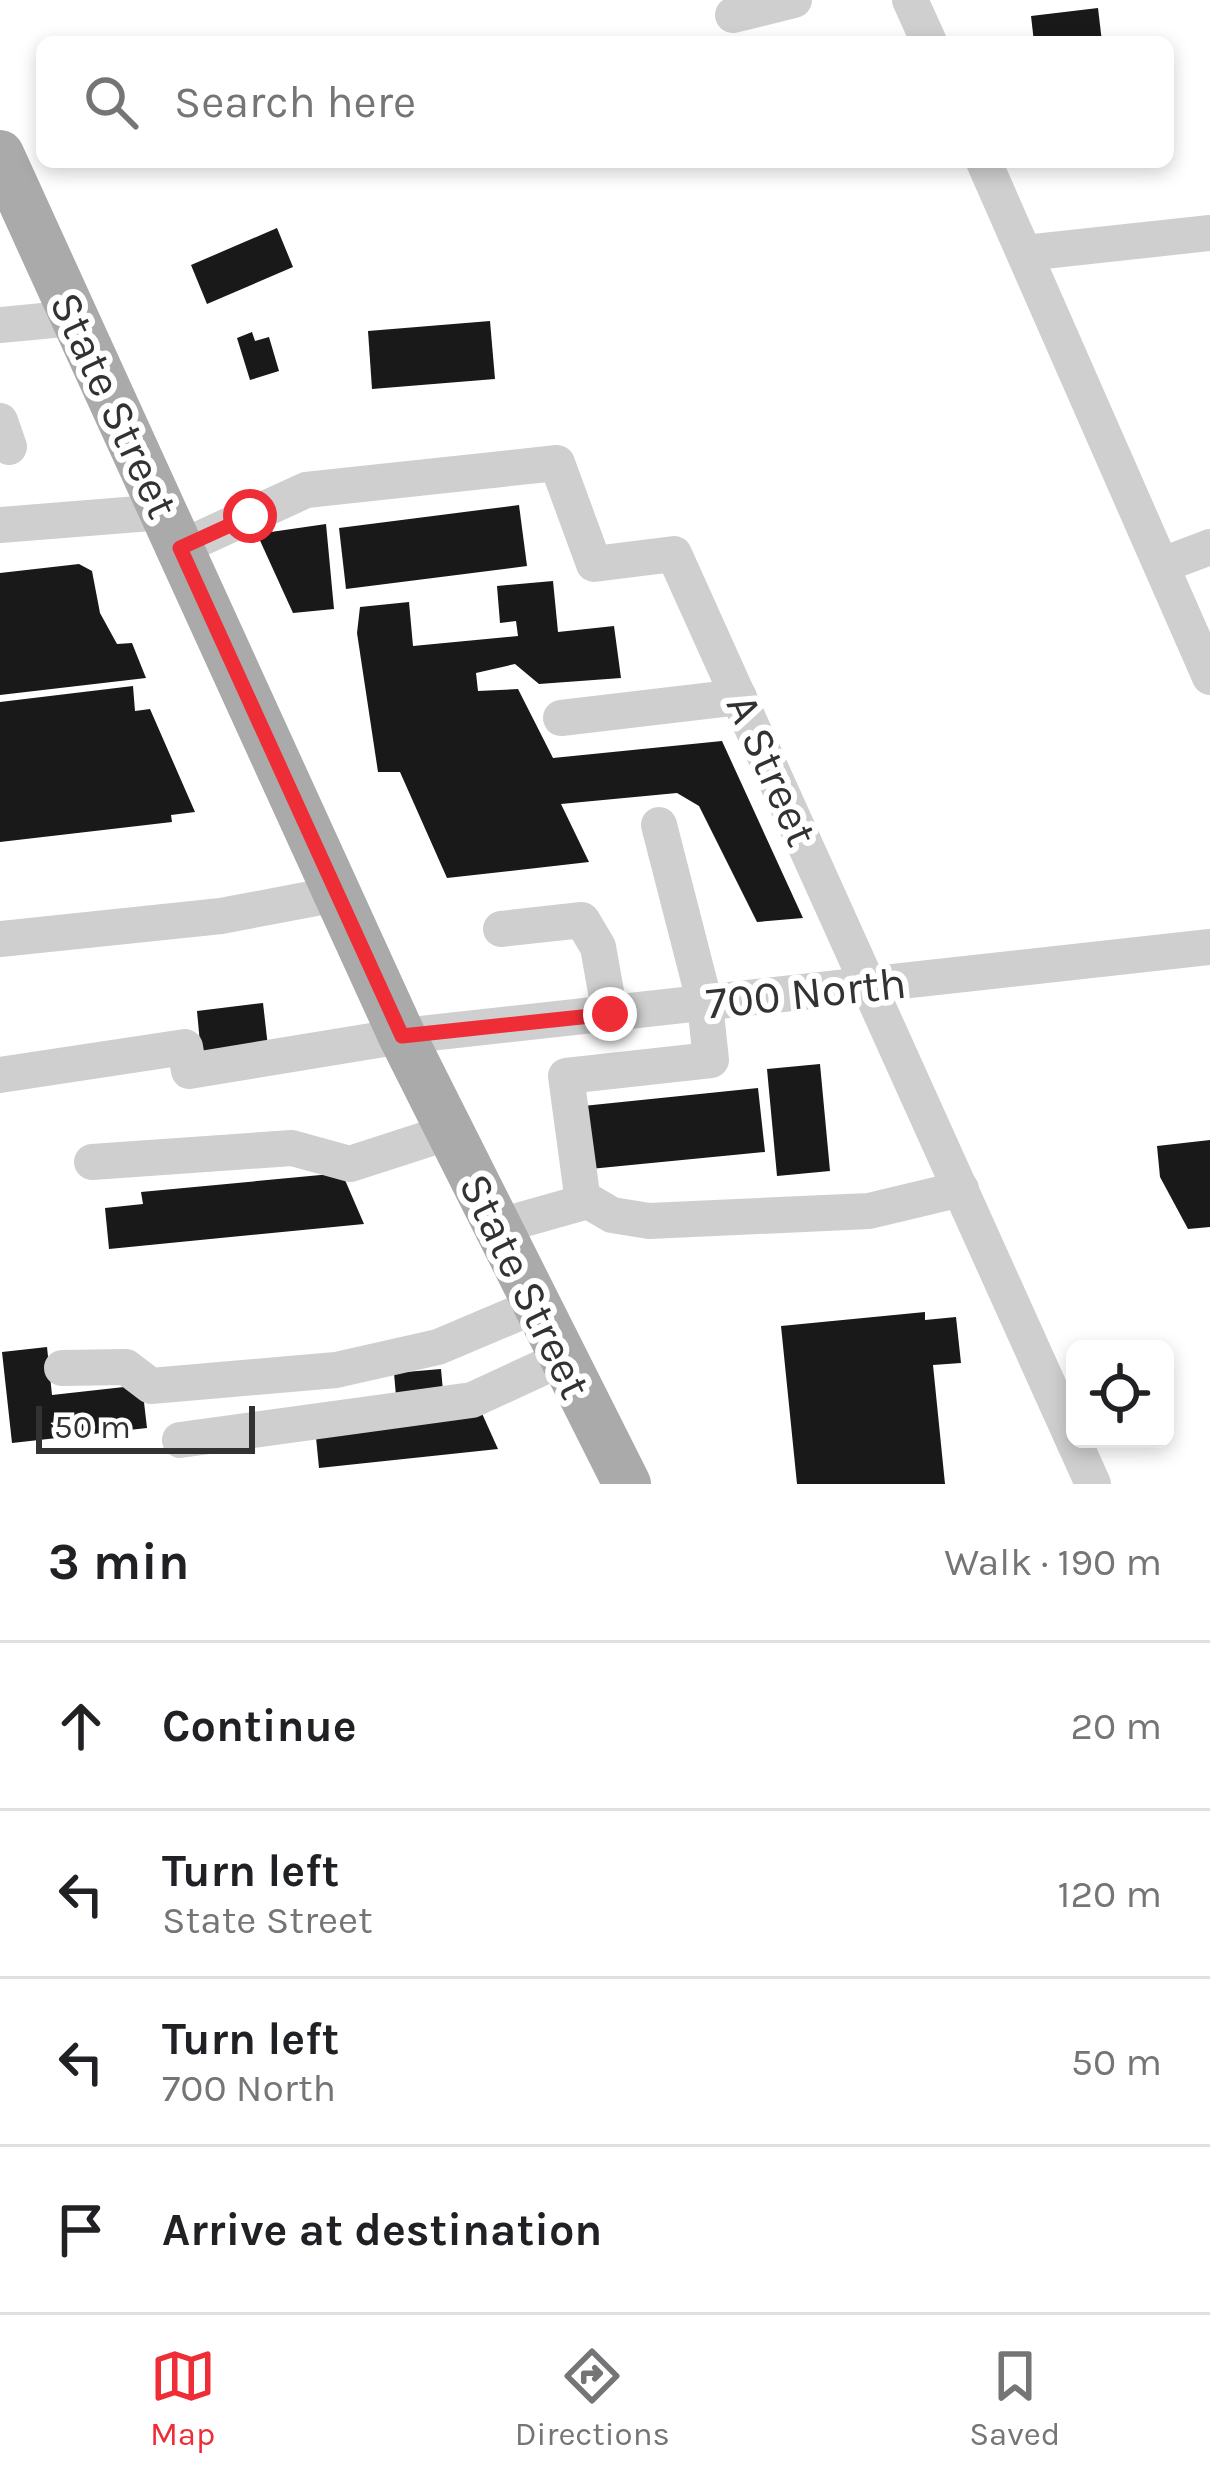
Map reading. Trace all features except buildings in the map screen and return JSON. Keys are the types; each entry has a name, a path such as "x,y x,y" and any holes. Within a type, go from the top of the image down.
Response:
{"main road":[{"name":"State Street","path":"0,154 402,1036 598,1436 627,1484"},
{"name":"State Street","path":"598,1436 612,1484"}],"street":[{"path":"733,15 794,0"},
{"path":"910,0 926,36"},
{"path":"987,168 1165,564 1210,677"},
{"path":"1025,253 1210,233"},
{"path":"0,326 74,317"},
{"name":"A Street","path":"171,530 306,490 556,464 594,564 674,554 1094,1484"},
{"path":"0,525 171,530"},
{"path":"1165,564 1210,547"},
{"path":"560,718 739,697"},
{"path":"566,1076 712,1060 705,1004 659,825"},
{"path":"0,939 220,916 337,894"},
{"path":"501,929 582,920 598,947 610,1014"},
{"name":"700 North","path":"0,1075 185,1047 190,1071 402,1036 1210,946"},
{"path":"561,1019 584,1202"},
{"path":"92,1162 292,1148 350,1164 449,1132"},
{"path":"496,1227 584,1202 649,1222 869,1211 961,1189"},
{"path":"62,1368 126,1367 151,1386 336,1370 438,1347 535,1306"},
{"path":"180,1441 472,1400 561,1359"}],"route":[{"path":"250,516 180,548 402,1036 610,1014"}]}
